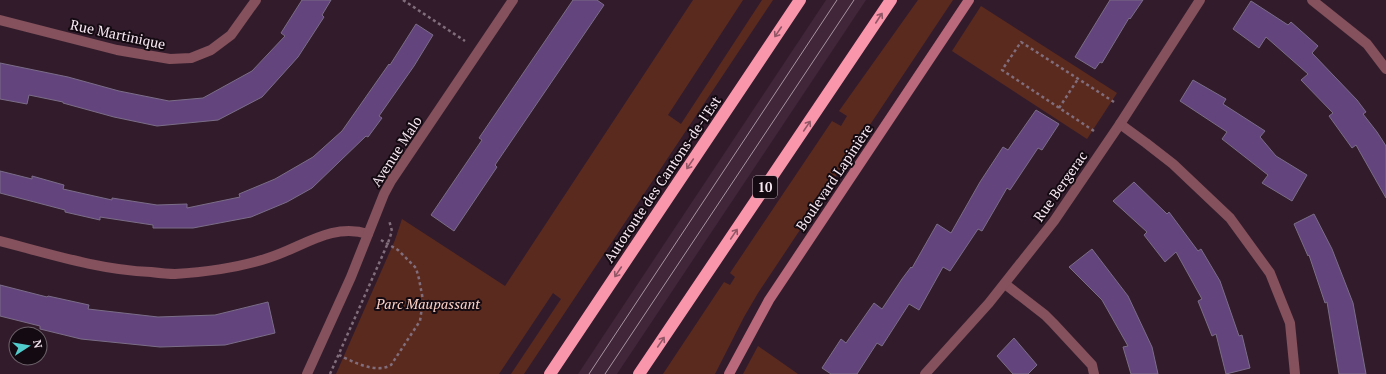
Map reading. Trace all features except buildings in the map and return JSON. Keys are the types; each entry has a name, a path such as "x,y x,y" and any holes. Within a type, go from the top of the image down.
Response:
{"highway":[{"name":"Autoroute des Cantons-de-l'Est","path":"550,374 800,0"},
{"name":"10","path":"640,374 891,0"}],"main road":[{"name":"Boulevard Lapinière","path":"729,374 769,300 969,0"}],"street":[{"name":"Rue Martinique","path":"0,20 117,50 170,59 191,58 211,50 231,35 256,0"},
{"name":"Avenue Malo","path":"307,374 351,277 380,202 391,181 513,0"},
{"name":"Rue Bergerac","path":"925,374 1004,284 1054,221 1120,124 1200,0"},
{"path":"1312,0 1367,44 1386,69"},
{"path":"1120,124 1173,164 1230,218 1270,273 1290,323 1294,374"},
{"path":"0,242 84,263 128,271 174,274 227,269 255,262 269,258 336,231 349,230 368,234"},
{"path":"1004,284 1045,315 1092,365 1094,374"}],"path":[{"path":"404,0 465,41"},
{"path":"1094,132 1002,70 1021,42 1114,102"},
{"path":"1059,108 1078,79"},
{"path":"330,374 388,243 392,227"},
{"path":"338,355 368,368 380,369 388,367 391,365 420,321 423,300 416,268 398,250 388,243"}],"shaded area":[{"path":"826,0 866,0 617,374 578,374"}],"green space":[{"name":"Parc Maupassant","path":"693,0 743,0 668,115 681,124 762,0 773,0 524,374 511,374 561,299 553,293 499,374 336,374 395,240 402,219 505,286"},
{"path":"918,0 953,0 758,293 715,374 663,374 724,282 730,285 735,277 730,273 832,121 841,126 847,116 839,111"},
{"path":"981,6 1117,93 1087,139 952,51"},
{"path":"758,346 798,374 743,374"}],"tram line":[{"path":"589,374 837,0"},
{"path":"605,374 854,0"}]}
